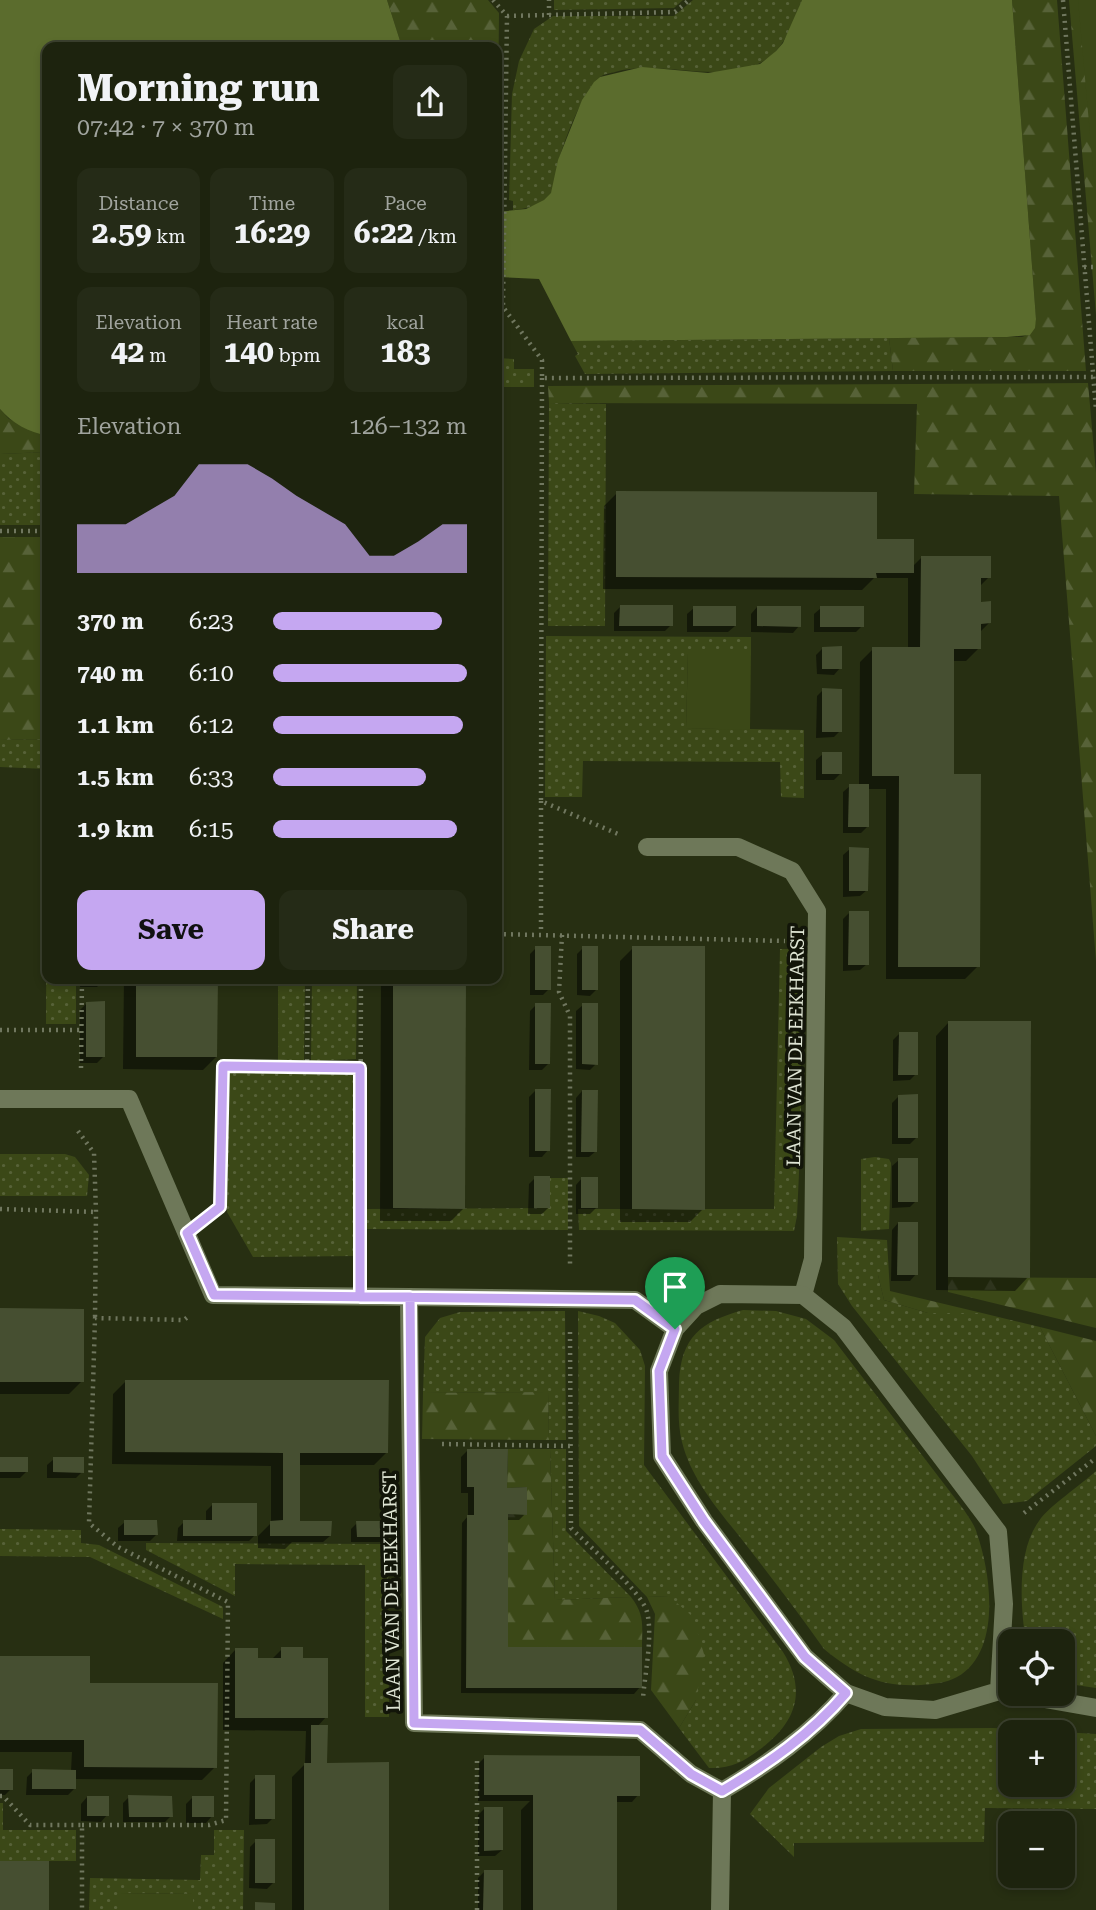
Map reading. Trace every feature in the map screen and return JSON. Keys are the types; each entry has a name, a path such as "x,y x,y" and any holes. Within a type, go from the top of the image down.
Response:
{"street":[{"name":"LAAN VAN DE EEKHARST","path":"647,847 738,847 792,871 817,911 813,1259 803,1295"},
{"path":"0,1099 129,1098 214,1295 635,1300 675,1329"},
{"path":"998,1695 935,1710 885,1707 846,1693 805,1657 704,1521 662,1456 659,1371 675,1329 696,1306 720,1294 803,1295 843,1327 998,1532 1005,1629"},
{"name":"LAAN VAN DE EEKHARST","path":"410,1297 414,1723 640,1730"},
{"path":"722,1791 755,1772 822,1721 846,1693"},
{"path":"1075,1705 1096,1709"},
{"path":"640,1730 691,1774 722,1791"},
{"path":"720,1910 722,1791"}],"path":[{"path":"493,0 507,16 502,240"},
{"path":"549,0 549,15"},
{"path":"507,16 676,12 690,0"},
{"path":"1063,0 1096,410"},
{"path":"1084,267 1096,267"},
{"path":"502,310 542,360 541,934"},
{"path":"542,378 1094,377"},
{"path":"0,531 42,531"},
{"path":"541,801 647,847"},
{"path":"502,934 817,942"},
{"path":"562,935 559,992 570,1016 571,1528 637,1594 647,1609 649,1629 640,1730"},
{"path":"0,1030 81,1030 82,984"},
{"path":"307,1068 308,984"},
{"path":"360,984 360,1297"},
{"path":"187,1233 220,1207 223,1066 360,1068"},
{"path":"0,1796 30,1825 209,1825 226,1820 228,1602 118,1547 89,1523 96,1212 94,1153 74,1125 81,1099"},
{"path":"0,1209 96,1212"},
{"path":"94,1318 184,1320 214,1295"},
{"path":"411,1444 571,1446"},
{"path":"998,1532 1096,1458"},
{"path":"477,1726 477,1910"},
{"path":"82,1825 82,1910"}],"green space":[{"path":"387,0 488,0 499,13 499,42 400,42"},
{"path":"554,0 683,0 674,8 554,10"},
{"path":"693,0 802,0 784,41 759,64 740,70 719,72 634,68 600,77 587,92 569,130 551,194 539,204 513,210 513,201 509,200 512,94 519,61 534,29 553,16 674,16"},
{"path":"1012,0 1057,0 1086,371 893,371 889,338 1022,337 1030,333 1034,326 1036,319"},
{"path":"1069,0 1096,0 1096,315"},
{"path":"1078,0 1096,0 1096,201"},
{"path":"889,338 893,371 585,374 575,356 578,354 571,341"},
{"path":"502,358 514,359 514,369 534,369 534,387 502,387"},
{"path":"1088,383 1096,473 1096,961 1059,496 914,494 917,404 549,403 548,386"},
{"path":"549,403 606,404 605,626 548,626"},
{"path":"0,409 9,419 42,433 42,452 0,454"},
{"path":"42,452 42,525 0,525 0,454"},
{"path":"0,537 42,537 42,739 0,740"},
{"path":"546,636 751,637 751,653 688,653 686,728 804,730 804,798 781,797 780,762 583,761 582,797 545,797"},
{"path":"688,653 751,653 750,730 686,728"},
{"path":"42,739 42,769 0,767 0,740"},
{"path":"780,949 801,949 801,1130 794,1231 579,1230 578,1209 774,1209"},
{"path":"46,984 76,984 76,1024 46,1024"},
{"path":"278,984 305,984 304,1060 278,1060"},
{"path":"312,984 357,984 356,1059 311,1061"},
{"path":"229,1072 357,1072 357,1256 253,1257 227,1212"},
{"path":"0,1154 65,1154 75,1157 89,1175 87,1196 0,1196"},
{"path":"861,1159 889,1159 891,1163 889,1229 861,1231"},
{"path":"550,1178 568,1178 568,1230 367,1229 367,1209 550,1208"},
{"path":"837,1237 887,1240 889,1275 878,1275 884,1300 928,1313 982,1313 1040,1327 1096,1436 1096,1446 1027,1501 1003,1504 972,1456 852,1306 838,1284"},
{"path":"878,1275 889,1275 890,1291 982,1313 928,1313 884,1300"},
{"path":"948,1277 1096,1278 1096,1328 948,1292"},
{"path":"743,1310 776,1311 806,1319 834,1340 972,1522 986,1569 989,1611 981,1650 971,1665 957,1677 930,1684 893,1684 869,1678 824,1649 693,1472 680,1435 679,1383 684,1353 696,1333 705,1326"},
{"path":"565,1311 566,1440 549,1440 548,1392 423,1393 425,1337 440,1318 460,1312"},
{"path":"578,1311 615,1323 640,1350 645,1366 644,1465 783,1652 791,1667 796,1694 789,1718 771,1740 736,1764 709,1768 679,1728 696,1700 669,1596 647,1597 579,1526"},
{"path":"1040,1327 1096,1341 1096,1436"},
{"path":"548,1392 549,1440 422,1439 423,1393"},
{"path":"508,1449 550,1449 555,1600 631,1597 641,1615 642,1647 508,1647 508,1514 527,1514 526,1487 507,1488"},
{"path":"550,1449 566,1449 566,1531 631,1597 555,1600"},
{"path":"1096,1471 1096,1688 1075,1685 1075,1629 1024,1629 1022,1579 1027,1547 1039,1521 1057,1502"},
{"path":"0,1529 81,1530 81,1543 99,1545 223,1607 223,1619 90,1557 0,1556"},
{"path":"146,1543 388,1544 389,1717 365,1717 365,1565 235,1564 235,1596 146,1550"},
{"path":"669,1596 693,1617 704,1654 696,1700 679,1728 651,1690 655,1614 647,1597"},
{"path":"998,1728 998,1797 1075,1797 1075,1733 1096,1734 1096,1809 985,1808 984,1842 794,1843 794,1857 750,1814 769,1788 839,1736 861,1729"},
{"path":"0,1803 3,1803 3,1830 76,1830 76,1861 0,1861"},
{"path":"214,1830 244,1830 243,1910 193,1910 193,1894 122,1893 121,1910 89,1910 90,1878 200,1880 201,1855 214,1855"},
{"path":"121,1893 193,1894 193,1910 121,1910"}],"shaded area":[{"path":"0,0 387,0 400,42 42,42 42,434 21,426 0,409"},
{"path":"802,0 1012,0 1036,319 1035,328 1030,335 571,341 539,279 502,277 502,211 526,209 544,200 551,193 558,160 582,100 594,82 600,77 642,67 708,73 760,64 783,43"}],"building":[{"path":"616,491 877,492 877,539 914,539 914,573 876,573 877,578 616,577"},
{"path":"921,556 991,556 991,578 981,578 981,602 991,601 991,623 981,624 981,649 954,649 954,774 981,774 980,967 898,967 899,776 872,776 872,647 920,647"},
{"path":"620,605 673,605 673,626 619,626"},
{"path":"693,606 736,606 736,626 693,626"},
{"path":"757,606 801,606 801,627 757,626"},
{"path":"820,606 864,606 864,627 820,627"},
{"path":"842,646 842,669 822,669 822,647"},
{"path":"822,688 842,689 842,732 822,732"},
{"path":"822,752 842,752 842,774 822,774"},
{"path":"849,784 869,784 869,827 848,827"},
{"path":"849,847 869,848 868,891 849,891"},
{"path":"849,911 869,911 869,965 848,965"},
{"path":"535,946 551,946 551,990 535,990"},
{"path":"582,946 598,946 598,990 582,990"},
{"path":"632,946 705,946 705,1210 632,1209"},
{"path":"136,984 218,984 217,1057 136,1057"},
{"path":"393,984 466,984 465,1209 393,1208"},
{"path":"105,1001 105,1057 86,1057 86,1002"},
{"path":"535,1003 551,1003 550,1064 535,1064"},
{"path":"582,1003 598,1003 598,1065 582,1064"},
{"path":"948,1021 1031,1021 1030,1278 948,1277"},
{"path":"899,1032 918,1032 918,1075 898,1075"},
{"path":"535,1089 551,1089 550,1151 535,1151"},
{"path":"582,1090 598,1090 597,1152 581,1152"},
{"path":"918,1094 918,1138 898,1138 898,1095"},
{"path":"898,1158 918,1158 918,1202 898,1202"},
{"path":"534,1176 550,1176 550,1208 534,1208"},
{"path":"581,1177 598,1177 598,1208 581,1208"},
{"path":"898,1222 918,1222 918,1275 897,1275"},
{"path":"0,1308 84,1309 84,1382 0,1382"},
{"path":"125,1380 389,1380 388,1453 300,1453 300,1521 332,1521 331,1536 270,1536 270,1521 283,1520 283,1453 125,1452"},
{"path":"467,1449 508,1449 507,1488 527,1487 527,1515 508,1514 508,1647 642,1647 642,1688 466,1688 467,1515 474,1515 474,1487 467,1487"},
{"path":"0,1457 28,1457 28,1472 0,1472"},
{"path":"53,1457 84,1457 84,1473 53,1472"},
{"path":"212,1503 257,1503 257,1536 183,1536 183,1520 212,1520"},
{"path":"124,1520 157,1520 158,1535 124,1535"},
{"path":"356,1521 389,1521 389,1537 357,1537"},
{"path":"281,1647 303,1647 303,1658 328,1658 328,1718 235,1718 235,1648 258,1648 258,1658 281,1658"},
{"path":"0,1656 90,1656 90,1683 218,1683 217,1768 84,1767 84,1740 0,1740"},
{"path":"311,1725 328,1725 327,1763 389,1762 389,1910 304,1910 304,1763 311,1763"},
{"path":"484,1755 640,1756 640,1796 617,1796 617,1910 533,1910 533,1795 484,1795"},
{"path":"0,1769 13,1769 13,1790 0,1790"},
{"path":"32,1769 76,1770 76,1789 32,1789"},
{"path":"255,1775 275,1775 275,1819 255,1819"},
{"path":"128,1795 172,1796 173,1817 129,1817"},
{"path":"87,1796 109,1796 109,1816 87,1816"},
{"path":"192,1796 214,1796 214,1817 192,1817"},
{"path":"484,1807 503,1807 503,1850 484,1851"},
{"path":"255,1839 275,1839 275,1883 255,1883"},
{"path":"0,1861 49,1861 49,1910 0,1910"},
{"path":"484,1870 503,1870 503,1910 483,1910"},
{"path":"255,1902 275,1903 275,1910 255,1910"}],"route":[{"path":"675,1329 635,1300 410,1297 360,1297 214,1295 187,1233 220,1207 223,1066 360,1068 360,1297 410,1297 414,1723 640,1730 691,1774 722,1791 755,1772 822,1721 846,1693 805,1657 704,1521 662,1456 659,1371 675,1329"}]}
